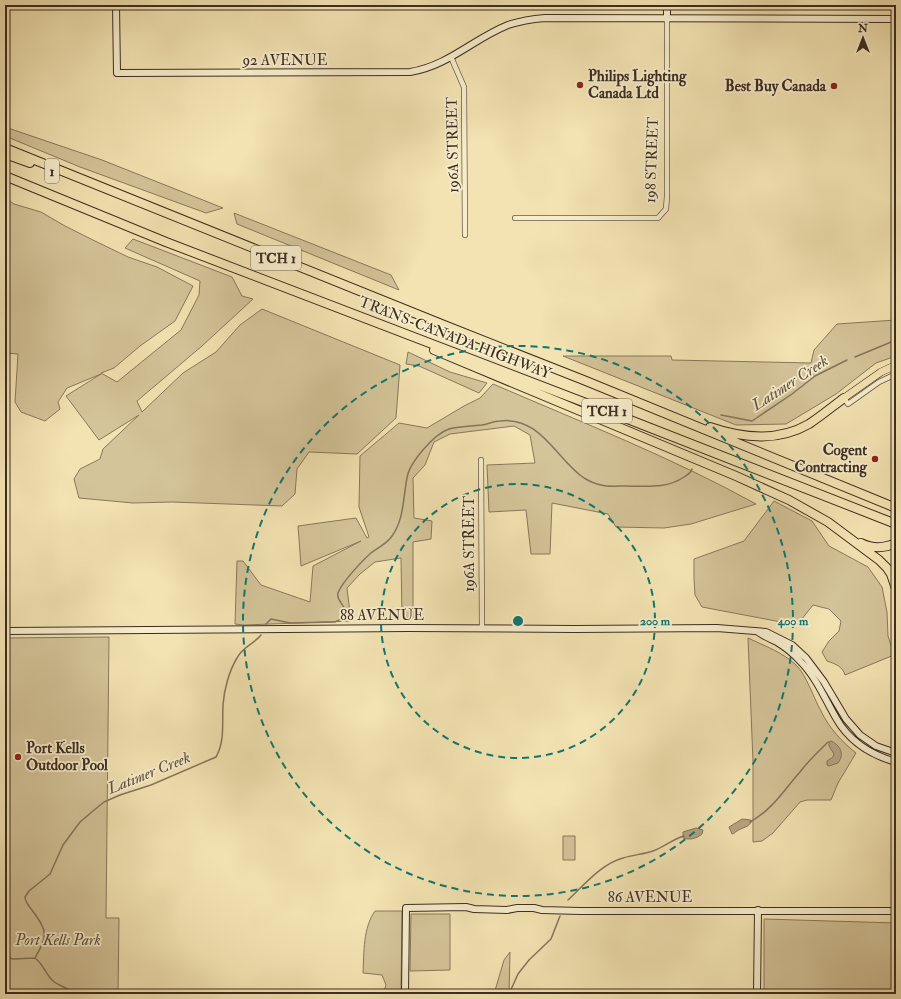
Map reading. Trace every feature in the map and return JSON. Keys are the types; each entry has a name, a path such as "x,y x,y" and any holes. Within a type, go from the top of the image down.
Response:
{"highway":[{"name":"TRANS-CANADA HIGHWAY","path":"5,148 633,400 896,508"},
{"name":"TRANS-CANADA HIGHWAY","path":"5,154 42,168 99,186"},
{"name":"TRANS-CANADA HIGHWAY","path":"5,176 166,242 383,326 494,367 896,524"},
{"path":"383,326 462,362 768,490 806,509 851,539 887,568 894,580 896,589"},
{"path":"633,400 725,432 755,437 779,435 800,428 846,401"},
{"path":"851,539 866,545 880,547 896,542"}],"main road":[{"path":"846,401 881,372 896,365"}],"street":[{"name":"92 AVENUE","path":"116,5 117,72 399,73 427,68 451,57 501,29 519,22 545,18 896,18"},
{"name":"198 STREET","path":"515,218 658,218 666,209 667,5"},
{"name":"196A STREET","path":"451,57 464,87 466,235"},
{"path":"846,401 896,374"},
{"name":"196A STREET","path":"481,460 482,628"},
{"name":"88 AVENUE","path":"5,631 717,628 766,632 776,635 797,649 815,669 846,719 854,729 868,741 896,754"},
{"path":"758,632 784,647 809,671 836,719 853,739 875,755 896,762"},
{"name":"86 AVENUE","path":"405,994 406,908 466,907 474,909 507,910 517,908 534,908 542,910 574,911 896,911"},
{"path":"757,994 758,910"}],"green space":[{"path":"5,127 102,160 223,208 206,213 80,167 5,136"},
{"path":"5,198 14,204 41,212 95,241 128,257 157,267 193,286 175,321 140,346 114,368 101,373 117,382 181,330 199,295 200,281 125,248 133,239 232,277 242,296 253,299 202,346 137,401 142,412 183,373 216,352 240,325 262,309 400,365 396,418 357,454 309,452 297,469 295,494 282,506 172,502 133,503 79,498 74,479 80,469 100,459 103,449 139,415 99,440 66,396 101,374 67,388 58,402 60,409 45,421 21,412 15,402 18,354 5,353"},
{"path":"234,213 391,275 399,290 237,224"},
{"path":"896,320 896,356 876,363 836,394 786,424 736,425 563,356 671,356 672,360 811,363 814,350 837,324"},
{"path":"408,352 450,372 487,383 479,393 419,366 406,364"},
{"path":"493,384 659,455 756,504 691,524 664,528 616,527 608,514 552,503 550,554 531,554 526,510 489,512 487,465 535,463 530,435 514,426 450,434 434,442 425,465 413,478 414,518 432,521 431,539 413,542 413,618 402,617 401,558 375,562 360,574 347,588 351,621 244,625 235,624 237,561 243,561 261,585 310,602 313,566 361,541 301,566 298,526 356,518 367,538 369,537 359,507 360,456 399,423 427,428 480,398"},
{"path":"774,501 812,521 829,546 868,567 882,587 887,612 888,636 894,655 845,675 839,666 827,661 822,652 829,641 839,631 841,621 829,609 813,605 797,625 702,607 695,595 694,559 744,541"},
{"name":"Port Kells Park","path":"109,637 106,918 119,918 118,994 5,994 5,638"},
{"path":"748,638 791,660 800,669 818,706 832,729 856,753 838,783 831,800 807,800 800,802 773,833 762,841 753,842 753,762"},
{"path":"563,836 575,836 575,860 563,860"},
{"path":"375,911 402,911 401,994 383,994 386,985 382,975 363,973 366,933"},
{"path":"411,914 450,914 450,970 410,971"},
{"path":"764,919 896,923 896,994 764,994"},
{"path":"510,952 509,994 494,994 504,960"}],"shaded area":[{"path":"831,741 839,747 841,756 838,763 829,766 827,765 827,761 833,757 834,754 829,746 829,742"},
{"path":"742,819 752,821 747,826 732,834 729,827"},
{"path":"696,828 703,830 702,834 693,839 683,838 683,832"}],"waterway":[{"name":"Latimer Creek","path":"855,357 896,340"},
{"name":"Latimer Creek","path":"721,415 752,421 792,394 815,376 847,360"},
{"name":"Latimer Creek","path":"266,624 271,619 290,623 335,622 342,617 345,610 338,596 340,588 363,561 392,536 401,516 407,478 412,465 417,457 436,437 449,429 482,425 496,421 514,421 526,425 547,440 574,470 584,478 604,486 663,485 677,481 689,474 692,469"},
{"name":"Latimer Creek","path":"5,957 13,959 35,958 44,939 44,934 41,924 27,904 25,897 29,891 50,874 63,845 80,822 104,802 151,785 216,757 221,745 223,705 229,675 239,654 261,635"},
{"path":"750,822 765,811 783,793 806,764 828,742"},
{"path":"568,900 607,865 623,858 653,851 684,836"},
{"path":"509,994 518,974 529,960 551,939 560,916"},
{"path":"35,958 52,980 74,994"}],"place":[{"name":"Philips Lighting Canada Ltd","path":"580,85"},
{"name":"Best Buy Canada","path":"834,86"},
{"name":"Cogent Contracting","path":"875,459"},
{"name":"Port Kells Outdoor Pool","path":"18,757"}]}
